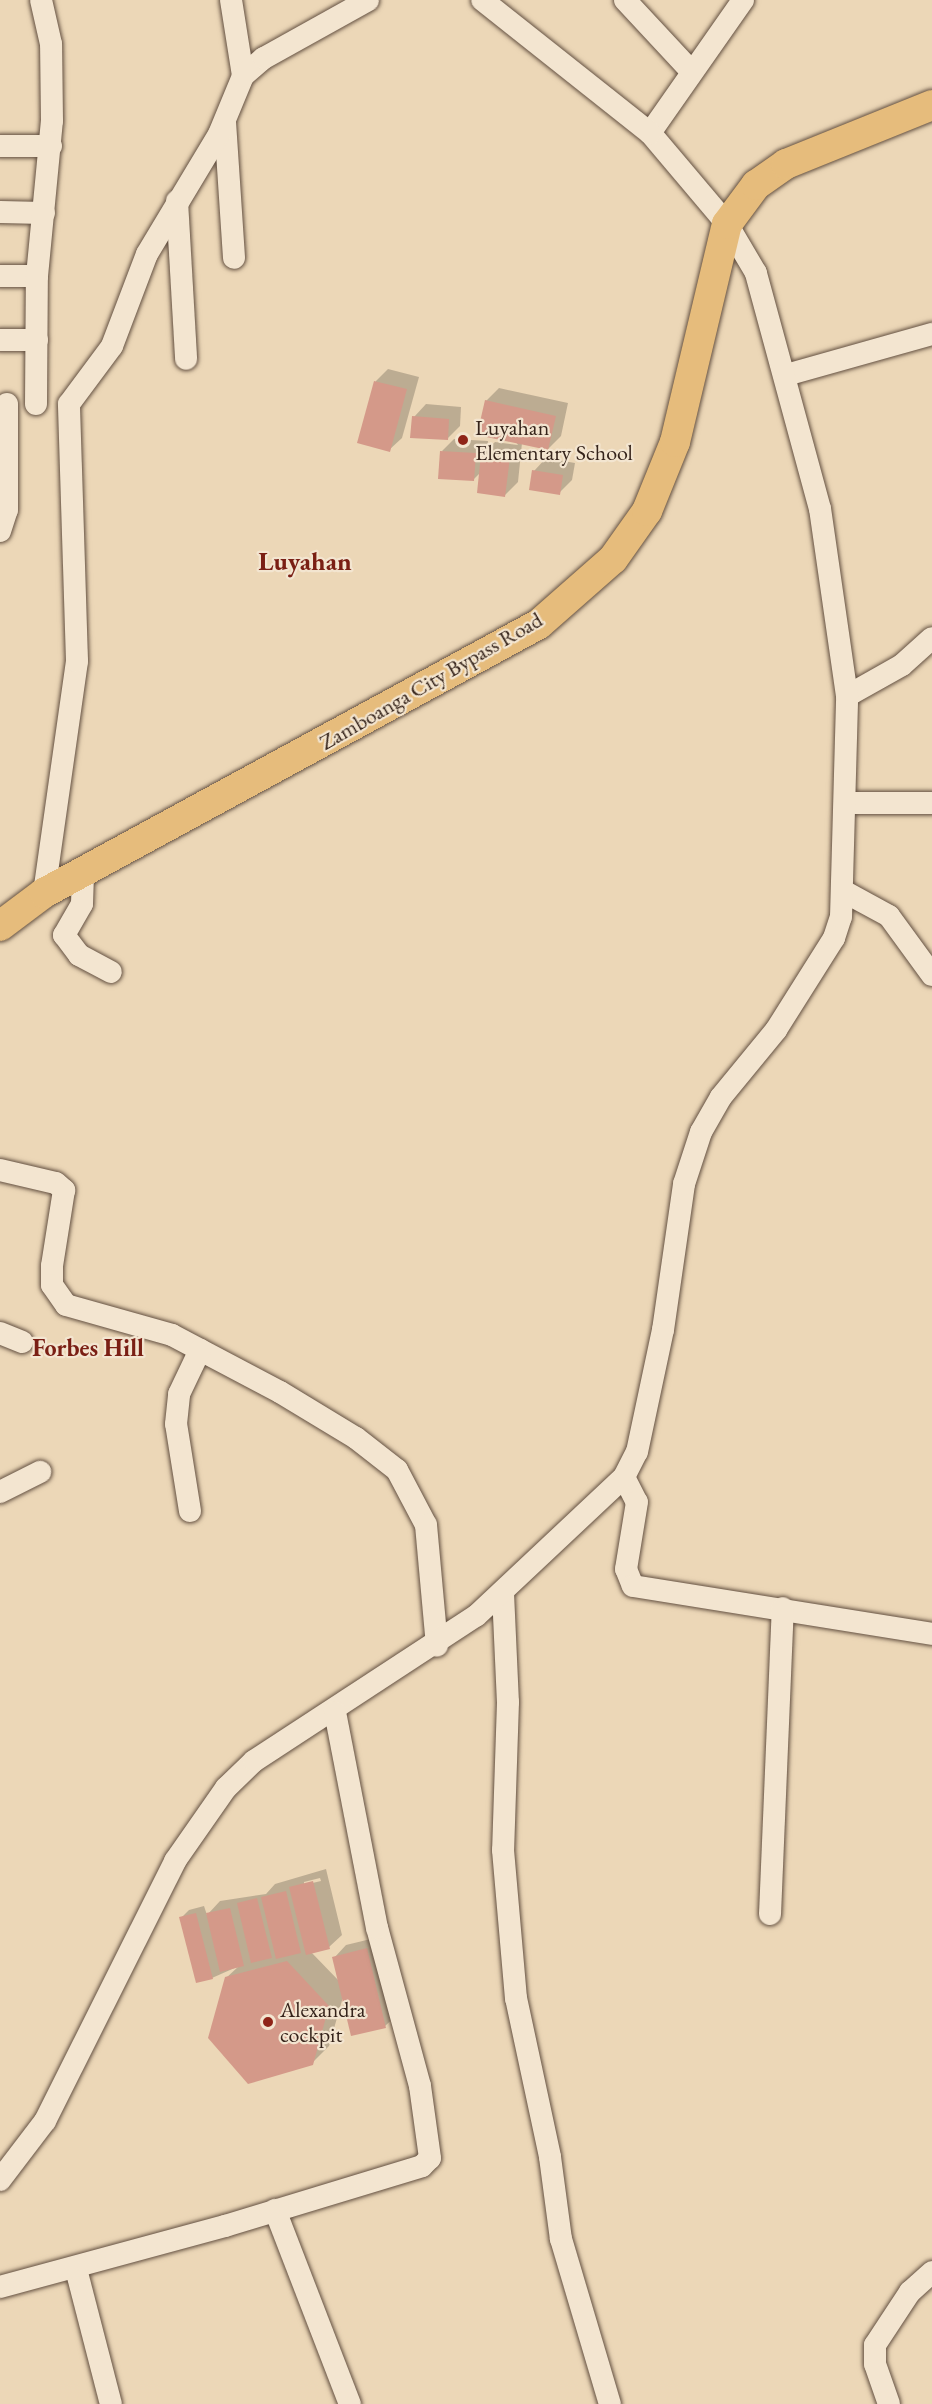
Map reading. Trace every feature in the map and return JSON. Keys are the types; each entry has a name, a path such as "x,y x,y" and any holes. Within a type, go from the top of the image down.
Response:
{"main road":[{"name":"Zamboanga City Bypass Road","path":"0,926 44,893 82,875 539,624 613,559 647,511 675,442 727,224 756,185 786,164 932,105"}],"street":[{"path":"36,404 37,276 51,146 51,44 41,0"},
{"path":"231,0 243,76"},
{"path":"44,893 77,661 69,404 112,346 147,254 225,120 243,76 264,58 368,0"},
{"path":"0,2180 45,2121 125,1955 201,1822 254,1761 335,1712 437,1645 503,1593 624,1477 637,1452 663,1330 684,1184 701,1132 834,938 845,892 847,696 820,509 786,375 756,273 727,224 650,133 482,0"},
{"path":"625,0 692,72"},
{"path":"650,133 692,72 734,3"},
{"path":"225,120 234,258"},
{"path":"0,146 51,146"},
{"path":"177,201 186,359"},
{"path":"0,212 44,213"},
{"path":"0,276 37,276"},
{"path":"786,375 932,334"},
{"path":"0,340 37,340"},
{"path":"0,531 7,510 4,404 69,404"},
{"path":"847,696 902,665 932,638"},
{"path":"846,803 932,802"},
{"path":"82,875 82,904 64,935 79,955 111,972"},
{"path":"845,892 889,916 932,975"},
{"path":"0,1170 62,1186 65,1200 52,1266 52,1285 66,1305 123,1318 200,1350 346,1432 397,1470 426,1525 437,1645"},
{"path":"0,1333 22,1342"},
{"path":"190,1511 176,1424 179,1394 200,1350"},
{"path":"0,1492 40,1473"},
{"path":"624,1477 637,1502 626,1569 629,1584 932,1634"},
{"path":"503,1593 508,1702 503,1850 516,1998 550,2157 561,2239 610,2404"},
{"path":"770,1914 783,1608"},
{"path":"0,2287 76,2269 422,2166 430,2158 420,2086 377,1928 335,1712"},
{"path":"275,2210 350,2404"},
{"path":"76,2269 111,2404"},
{"path":"889,2404 875,2364 875,2345 910,2292 932,2272"}],"building":[{"path":"374,381 407,389 390,452 357,443"},
{"path":"485,400 556,416 548,450 477,435"},
{"path":"412,416 449,419 448,440 410,438"},
{"path":"440,451 476,453 474,481 438,479"},
{"path":"481,454 510,457 505,497 477,493"},
{"path":"532,470 563,475 560,495 529,490"},
{"path":"313,1881 330,1949 306,1955 289,1887"},
{"path":"286,1891 301,1953 276,1959 261,1897"},
{"path":"257,1898 272,1958 251,1963 237,1903"},
{"path":"230,1908 244,1966 220,1972 206,1913"},
{"path":"196,1913 213,1979 196,1983 179,1917"},
{"path":"367,1948 386,2028 351,2036 332,1957"},
{"name":"Alexandra cockpit","path":"287,1961 329,2006 313,2065 248,2084 208,2038 225,1977"}],"place":[{"name":"Luyahan Elementary School","path":"463,440"},
{"name":"Alexandra cockpit","path":"268,2022"}],"district":[{"name":"Luyahan","path":"305,562"},
{"name":"Forbes Hill","path":"88,1348"}]}
